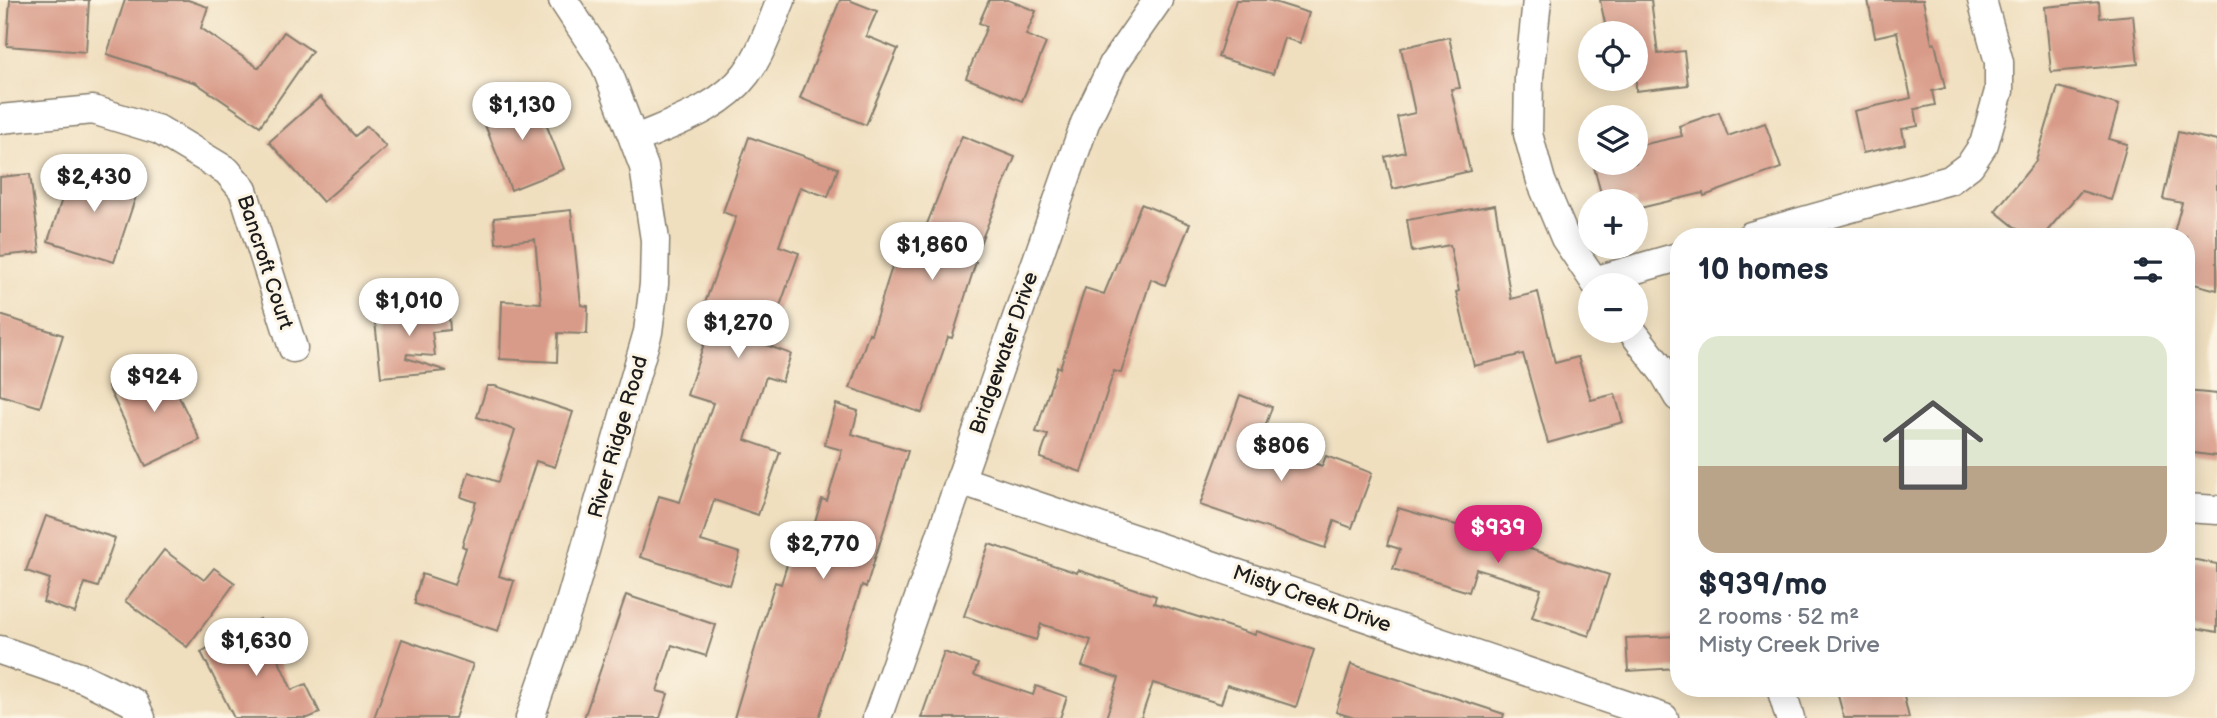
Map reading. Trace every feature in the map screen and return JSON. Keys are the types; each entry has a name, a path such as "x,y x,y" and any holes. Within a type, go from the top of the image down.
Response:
{"street":[{"name":"River Ridge Road","path":"530,718 569,606 648,332 654,284 654,240 643,167 605,64 563,0"},
{"path":"634,140 698,112 729,92 747,74 768,34 781,0"},
{"name":"Bridgewater Drive","path":"877,718 1085,123 1114,63 1158,0"},
{"path":"1537,0 1529,77 1528,134 1541,181 1565,238 1589,273"},
{"path":"1779,228 1950,180 1970,165 1984,145 1999,91 1999,62 1982,0"},
{"name":"Bancroft Court","path":"0,119 93,110 159,130 227,171 243,190 293,348"},
{"path":"1628,273 1670,260"},
{"path":"1641,343 1670,383"},
{"name":"Misty Creek Drive","path":"960,480 1664,718"},
{"path":"2195,509 2217,510"},
{"path":"0,650 85,679 134,703 141,718"},
{"path":"1784,697 1790,718"}],"building":[{"path":"10,0 89,0 86,52 7,46"},
{"path":"125,0 188,0 208,7 201,28 259,68 284,32 312,51 260,126 196,83 107,54"},
{"path":"840,0 849,0 877,11 866,36 898,49 866,125 800,98"},
{"path":"989,0 1008,0 1036,11 1026,35 1046,43 1022,101 966,78 987,26 979,23"},
{"path":"1236,0 1268,0 1309,13 1300,43 1284,38 1273,74 1218,57"},
{"path":"1600,0 1651,0 1658,54 1684,51 1688,85 1648,90 1648,21 1604,21"},
{"path":"1868,0 1923,0 1945,88 1932,91 1935,105 1915,109 1918,126 1902,129 1905,144 1863,153 1854,111 1911,98 1897,32 1875,37"},
{"path":"2099,2 2100,18 2133,15 2138,64 2051,72 2045,7"},
{"path":"1449,37 1460,88 1451,89 1470,171 1393,189 1385,157 1405,152 1397,117 1415,113 1401,48"},
{"path":"2058,87 2119,105 2109,139 2127,144 2111,200 2081,191 2050,228 2016,228 1995,211 2036,161"},
{"path":"534,94 564,169 511,190 481,115"},
{"path":"320,97 355,136 367,126 386,147 323,202 269,142"},
{"path":"1719,112 1728,136 1765,123 1781,168 1704,196 1703,193 1648,206 1648,189 1600,189 1596,175 1648,175 1648,143 1682,136 1679,126"},
{"path":"2178,132 2217,141 2217,290 2195,284 2195,228 2175,228 2182,203 2163,199"},
{"path":"962,136 1015,157 973,261 976,262 952,338 948,337 922,413 850,388 869,333 871,334 901,238 919,244"},
{"path":"749,137 838,168 828,197 800,187 779,246 799,253 766,345 791,354 782,382 766,377 745,440 780,452 758,515 714,500 701,541 740,553 730,585 640,557 659,496 680,502 713,403 687,395 716,307 705,303 736,217 723,212"},
{"path":"73,166 139,187 114,262 48,241"},
{"path":"30,174 40,252 0,256 0,177"},
{"path":"1141,204 1190,224 1165,285 1151,279 1121,373 1114,371 1081,472 1040,458 1048,435 1036,432 1057,366 1060,368 1085,288 1104,294"},
{"path":"1495,205 1511,299 1538,292 1555,363 1578,357 1591,400 1615,394 1623,422 1548,443 1523,354 1474,366 1456,292 1459,291 1450,245 1412,252 1407,220"},
{"path":"571,210 581,305 588,306 587,334 558,333 557,362 500,359 502,301 541,303 535,239 496,243 494,218"},
{"path":"448,304 450,330 432,332 435,356 407,354 406,358 447,371 381,377 374,312"},
{"path":"0,315 63,335 40,407 0,395"},
{"path":"162,362 200,440 146,466 108,387"},
{"path":"487,386 495,386 573,412 555,467 536,461 499,576 514,581 498,631 415,604 422,574 454,585 466,548 462,546 476,502 461,497 469,472 498,482 515,430 477,417"},
{"path":"2195,392 2217,394 2217,456 2195,453"},
{"path":"1240,395 1272,407 1259,444 1322,466 1326,456 1372,473 1352,528 1334,521 1325,548 1200,505"},
{"path":"836,404 858,411 852,434 908,451 866,587 862,585 819,718 734,718 775,582 781,584 798,530 811,535 822,499 827,501 842,450 824,445"},
{"path":"1398,508 1487,534 1493,514 1533,526 1527,548 1609,575 1589,636 1532,617 1541,589 1476,569 1469,592 1393,569 1400,549 1387,545"},
{"path":"46,516 115,538 98,587 85,583 75,613 43,602 50,579 26,571"},
{"path":"989,544 1156,596 1154,603 1255,635 1256,631 1314,650 1296,707 1227,685 1221,704 1153,683 1141,718 1106,718 1119,678 1082,666 1091,640 1041,624 1036,640 964,616"},
{"path":"164,550 204,580 214,568 235,583 187,647 125,601"},
{"path":"2195,560 2217,564 2217,632 2195,628"},
{"path":"626,595 716,625 706,656 672,645 657,691 668,694 660,718 584,718"},
{"path":"260,619 292,690 306,684 320,713 308,718 234,718 201,652"},
{"path":"1670,636 1670,668 1628,671 1626,638"},
{"path":"402,639 473,664 455,718 374,718"},
{"path":"944,652 978,664 974,675 1033,695 1036,686 1067,697 1060,718 921,718"},
{"path":"1351,664 1504,714 1503,718 1354,718 1336,712"},
{"path":"1838,697 1904,697 1909,718 1844,718"}]}
